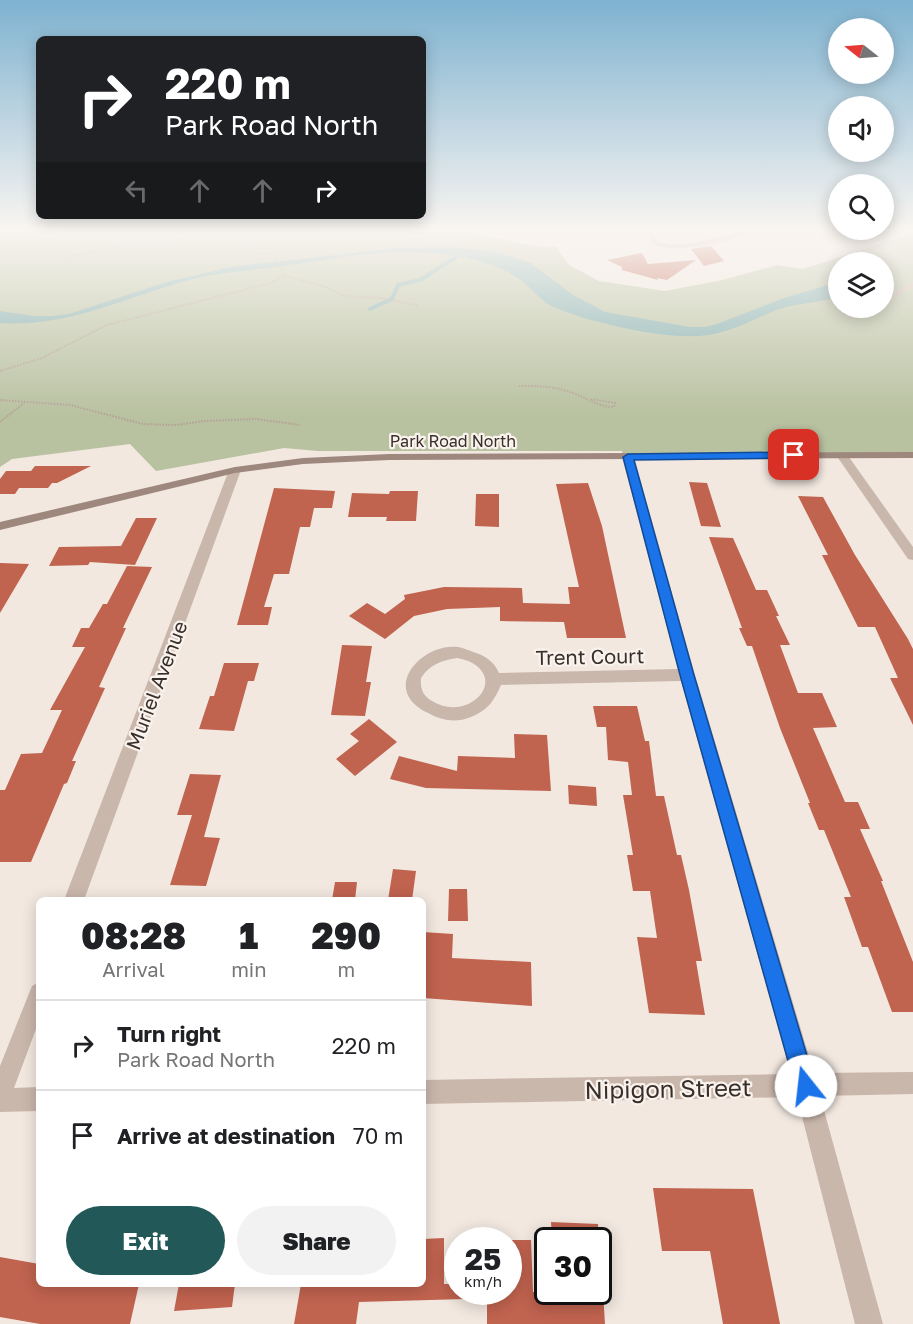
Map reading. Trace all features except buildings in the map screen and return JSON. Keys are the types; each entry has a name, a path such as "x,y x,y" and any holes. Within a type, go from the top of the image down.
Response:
{"main road":[{"name":"Park Road North","path":"0,526 236,470 332,459 913,455"}],"street":[{"path":"842,455 913,556"},
{"path":"628,457 687,675 806,1086 869,1324"},
{"name":"Muriel Avenue","path":"75,897 236,470"},
{"path":"457,652 481,660 489,668 494,678 494,688 489,698 481,706 457,715 431,710 415,693 413,684 416,674 427,661 444,653 457,652"},
{"name":"Trent Court","path":"494,678 687,675"},
{"path":"0,1095 36,1001"},
{"name":"Nipigon Street","path":"426,1092 913,1083"},
{"path":"0,1100 36,1099"}],"path":[{"path":"0,371 25,366 107,325 237,292"},
{"path":"336,292 344,296 387,299 419,306"},
{"path":"519,386 537,385 565,390 591,399 608,400 615,403 614,407 601,407 591,399"},
{"path":"560,393 565,390"},
{"path":"0,400 24,404 70,405 143,424 176,425 204,421 256,419 300,425"},
{"path":"0,422 24,404"}],"green space":[{"path":"0,292 828,292 828,318 894,318 894,292 913,292 913,455 624,459 622,451 318,451 284,448 156,471 130,444 12,459 0,467"}],"water":[{"path":"137,292 151,292 96,310 49,321 0,323 0,311 53,316 69,314"},
{"path":"534,292 569,292 605,312 690,327 705,327 805,292 828,292 828,300 776,310 717,333 691,336 630,329 588,319 553,307"}],"waterway":[{"path":"370,309 392,299 395,292"}],"route":[{"path":"794,455 628,457 651,535 687,675 806,1086"}]}
